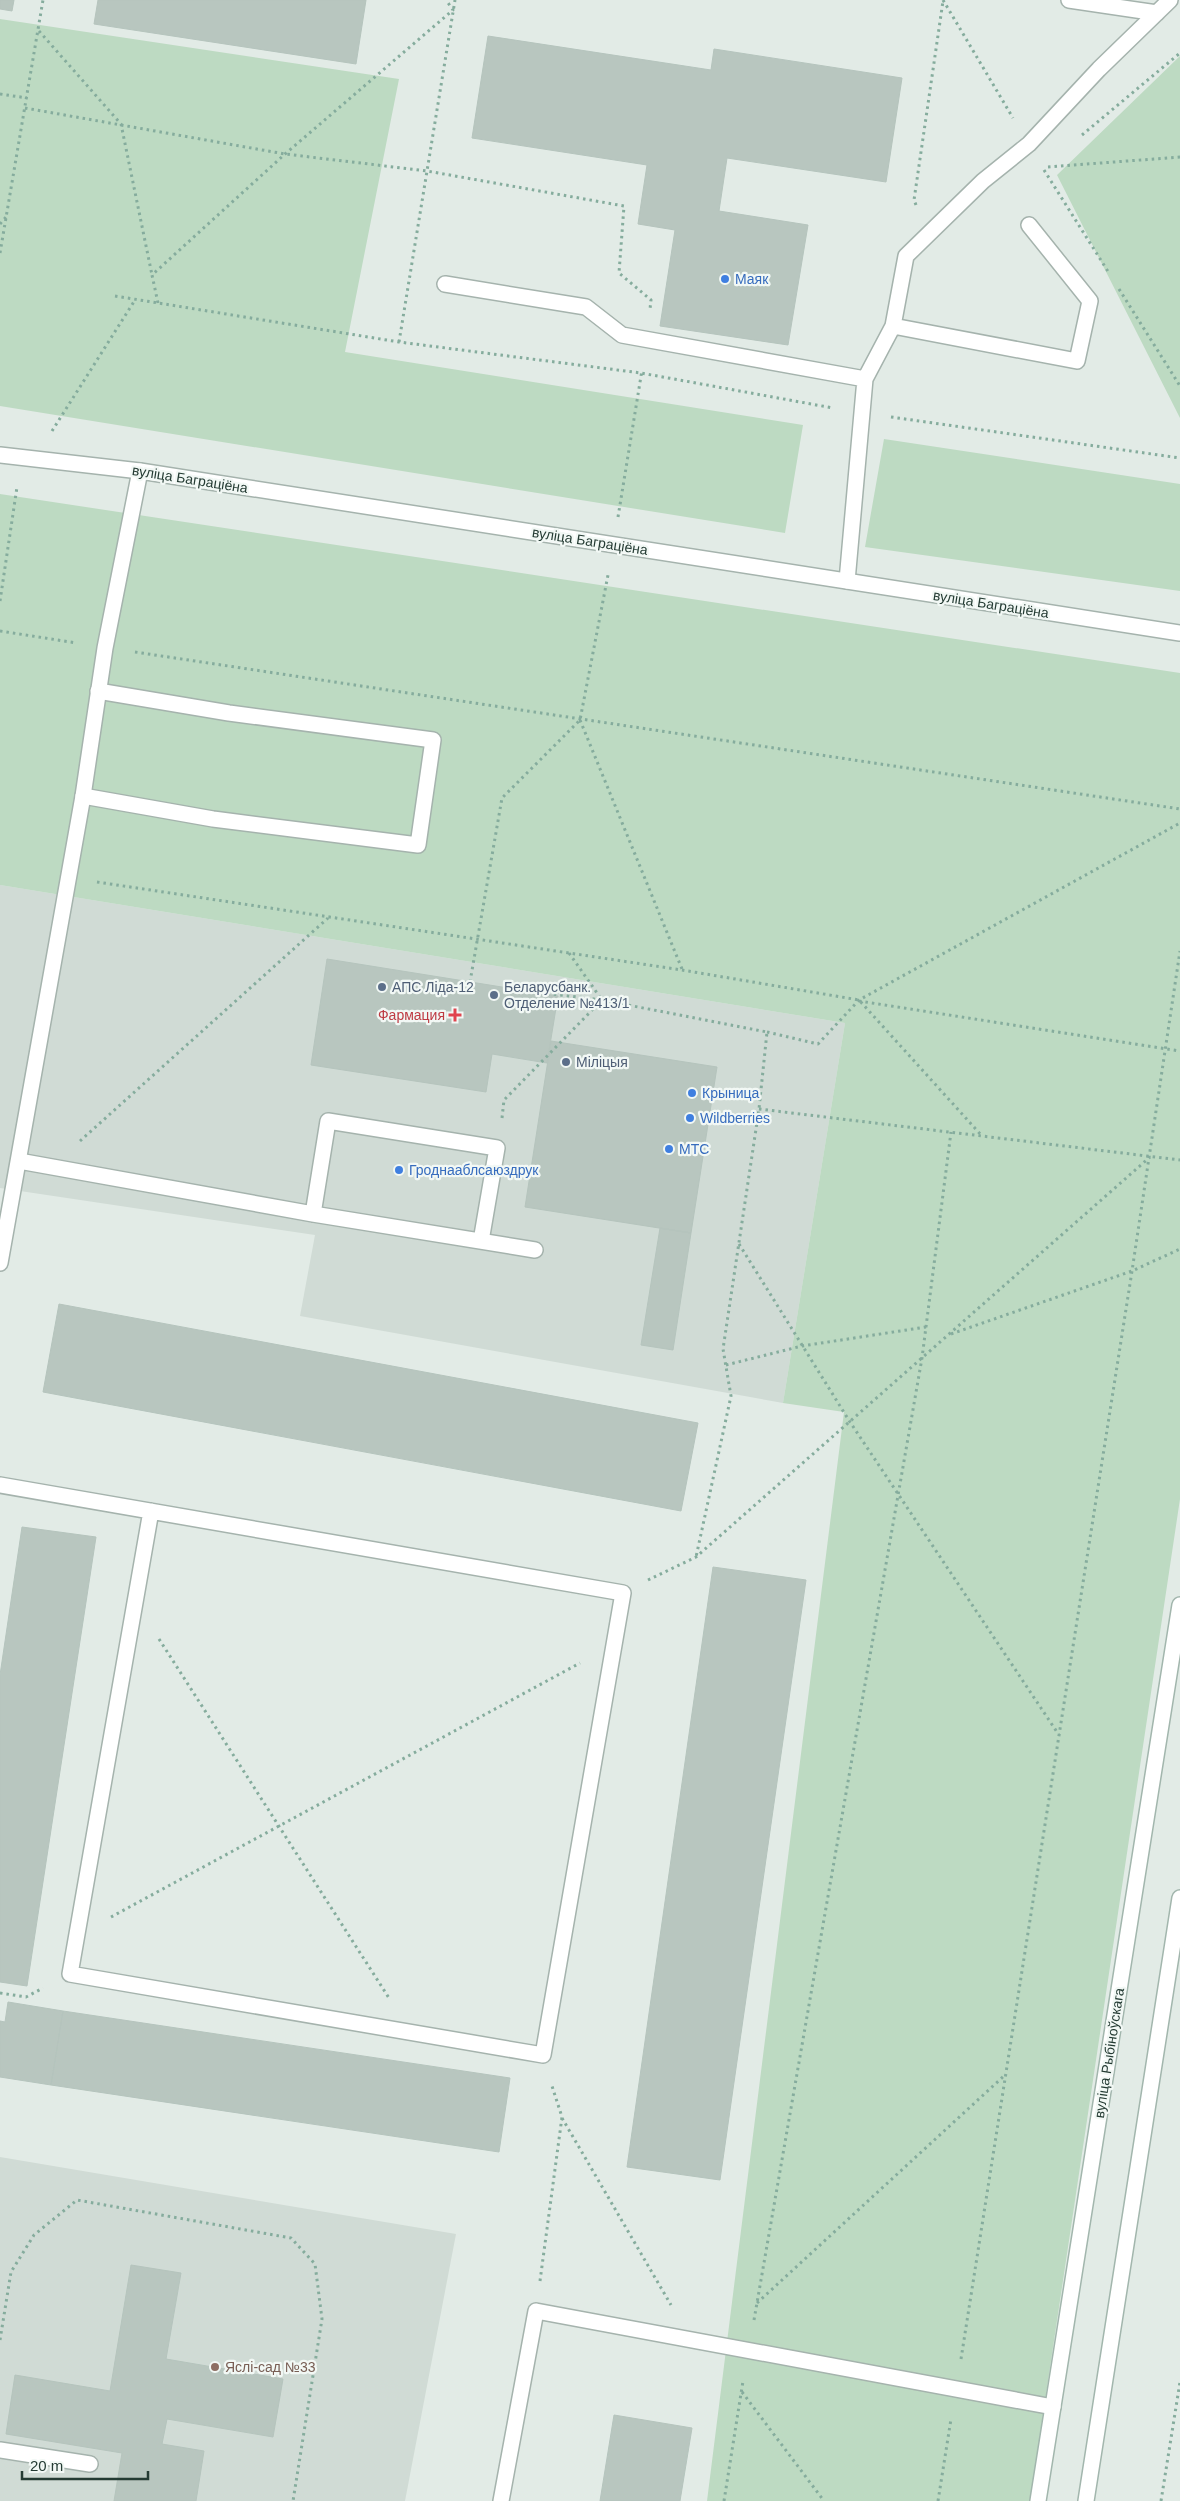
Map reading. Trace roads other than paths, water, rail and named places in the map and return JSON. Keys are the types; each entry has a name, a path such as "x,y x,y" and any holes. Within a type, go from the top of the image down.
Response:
{"street":[{"path":"1070,0 1157,13"},
{"path":"847,581 865,379 893,326 906,256 983,181 1028,144 1099,69 1170,0"},
{"path":"893,326 1077,361 1090,301 1029,225"},
{"path":"445,284 586,307 622,335 865,379"},
{"name":"вуліца Баграціёна","path":"0,455 140,471 1180,633"},
{"path":"0,1263 4,1223 19,1161 84,796 98,691 140,471"},
{"path":"84,796 213,819 418,846 433,740 229,714 98,691"},
{"path":"314,1214 328,1121 497,1148 482,1241"},
{"path":"19,1161 314,1214 535,1250"},
{"path":"0,1485 151,1511 623,1593 543,2055 70,1974 151,1511"},
{"name":"вуліца Рыбіноўскага","path":"1038,2501 1180,1605"},
{"path":"1086,2501 1180,1898"},
{"path":"501,2501 536,2311 1053,2407"},
{"path":"0,2450 90,2464"}],"place":[{"name":"Маяк","path":"725,279"},
{"name":"АПС Ліда-12","path":"382,987"},
{"name":"Беларусбанк. Отделение №413/1","path":"494,995"},
{"name":"Фармация","path":"455,1015"},
{"name":"Міліцыя","path":"566,1062"},
{"name":"Крыница","path":"692,1093"},
{"name":"Wildberries","path":"690,1118"},
{"name":"МТС","path":"669,1149"},
{"name":"Гроднааблсаюздрук","path":"399,1170"},
{"name":"Яслі-сад №33","path":"215,2367"}]}
